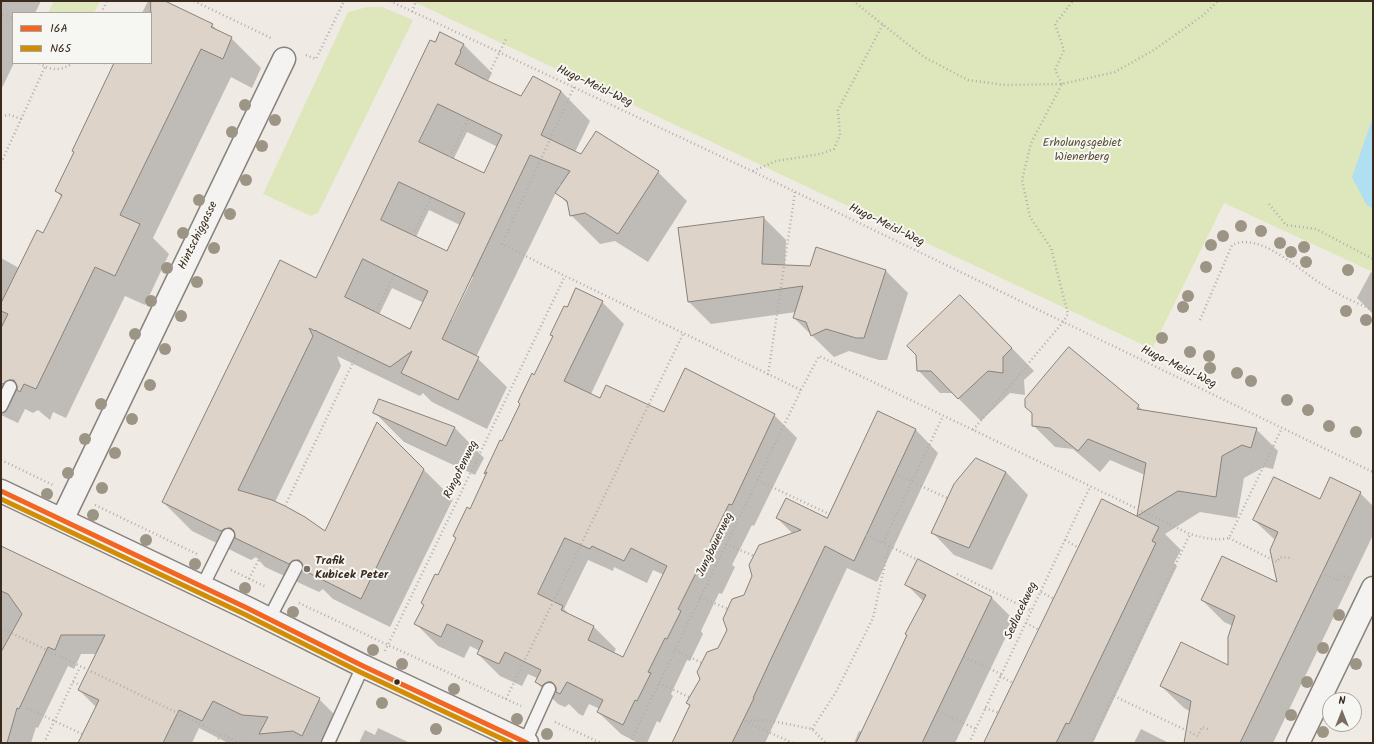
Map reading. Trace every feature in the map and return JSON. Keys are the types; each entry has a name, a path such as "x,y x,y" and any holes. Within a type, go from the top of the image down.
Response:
{"street":[{"name":"Hintschiggasse","path":"62,520 287,53"},
{"path":"1,491 370,669 526,742"},
{"path":"1298,743 1372,589"}],"lane":[{"path":"1,406 10,387"},
{"path":"202,587 228,535"},
{"path":"269,619 296,567"},
{"path":"328,743 370,669"},
{"path":"526,742 549,689"}],"path":[{"path":"102,12 107,1"},
{"path":"194,1 287,53 316,59 344,1"},
{"name":"Hugo-Meisl-Weg","path":"390,1 752,171 1373,472"},
{"path":"412,12 416,1"},
{"path":"853,1 924,57 968,80 1005,85 1062,84 1115,72 1154,50 1202,16 1218,1"},
{"path":"1062,84 1055,70 1064,50 1055,24 1072,1"},
{"path":"4,14 12,18"},
{"path":"752,171 776,161 820,154 834,148 840,135 838,110 883,24"},
{"path":"486,80 507,37"},
{"path":"40,64 55,70 65,68 71,64"},
{"path":"1,163 45,67"},
{"path":"973,430 1063,322 1068,314 1051,248 1030,217 1022,180 1031,143 1062,84"},
{"path":"574,87 502,244 683,334 801,390"},
{"path":"1,116 10,115 22,119"},
{"path":"450,157 468,119"},
{"path":"768,375 795,192"},
{"path":"413,235 431,197"},
{"path":"1270,204 1286,225 1316,229 1373,259"},
{"path":"1200,320 1232,245 1238,242 1251,241 1276,252 1323,285 1356,303 1373,310"},
{"path":"376,312 394,275"},
{"name":"Ringofenweg","path":"370,669 565,276"},
{"path":"506,699 683,334"},
{"path":"285,506 358,352"},
{"name":"Jungbauerweg","path":"630,743 757,480 819,356 943,416"},
{"path":"883,543 943,416 1190,534 1218,540 1229,538 1277,562 1280,557 1292,558"},
{"path":"1229,538 1282,428"},
{"path":"895,474 947,498"},
{"path":"757,480 829,514"},
{"name":"Sedlacekweg","path":"969,743 1090,487"},
{"path":"1092,743 1190,534"},
{"path":"866,535 918,560"},
{"path":"1065,540 1079,548"},
{"path":"726,544 754,556"},
{"path":"812,729 836,692 873,618 889,546"},
{"path":"249,579 263,551"},
{"path":"1322,573 1339,581 1342,575 1372,589"},
{"path":"957,574 1032,611"},
{"path":"1040,592 1054,599"},
{"path":"700,597 728,609"},
{"path":"1026,623 1039,630"},
{"path":"1,628 240,743"},
{"path":"675,650 702,663"},
{"path":"964,657 1001,675 1013,683"},
{"path":"44,743 80,666"},
{"path":"73,682 80,685"},
{"path":"659,683 690,697"},
{"path":"1114,696 1198,736 1202,727 1210,730"},
{"path":"26,708 82,734"},
{"path":"985,708 999,713"},
{"path":"938,711 976,729"},
{"path":"793,743 744,721 767,720 812,729 826,743"},
{"path":"216,743 221,734"}],"green space":[{"path":"54,1 100,1 94,12 48,12"},
{"name":"Erholungsgebiet Wienerberg","path":"412,1 1373,1 1373,272 1224,203 1152,349"},
{"path":"367,7 382,7 413,20 318,213 311,216 263,194 348,12"}],"water":[{"path":"1373,117 1373,209 1366,204 1352,177"}],"building":[{"path":"151,1 165,1 213,24 211,27 232,37 223,59 201,49 120,215 140,224 115,276 95,267 36,389 24,384 20,392 17,390 14,380 9,380 3,384 1,383 1,328 8,314 1,311 1,303 37,230 43,233 62,195 55,191 74,152 72,151 114,64 152,64"},
{"path":"440,32 464,44 455,64 521,96 533,76 561,91 541,135 581,154 596,131 659,171 618,234 585,213 570,216 567,201 555,193 570,171 530,155 442,339 479,357 458,400 401,373 412,351 390,367 316,330 315,331 309,328 313,336 238,490 272,500 285,506 305,517 325,531 377,422 424,469 361,599 303,570 302,563 299,560 292,561 289,564 235,538 234,531 231,528 221,531 162,502 280,260 316,278 430,40 435,42","holes":["438,104 502,135 484,173 419,142","399,182 465,213 447,251 381,220","363,259 428,291 410,329 345,297"]},
{"path":"764,217 762,264 810,266 816,247 886,270 864,338 856,338 826,329 811,336 806,322 793,318 803,286 688,302 678,228"},
{"path":"576,288 603,301 564,381 600,398 606,385 664,412 685,368 775,414 732,505 729,504 710,542 713,544 699,572 697,571 678,609 681,611 667,639 665,638 648,672 651,673 637,701 635,700 623,725 597,712 603,700 567,682 560,694 556,692 556,688 552,682 548,682 542,686 535,682 541,670 505,652 499,664 477,654 483,641 447,624 441,637 414,624 424,605 421,603 435,574 438,575 456,538 453,536 467,507 470,509 500,440 502,441 520,404 518,402 532,373 534,375 553,336 550,335 564,306 567,307","holes":["565,538 590,549 592,546 624,561 631,548 667,566 623,657 588,640 594,626 561,610 563,606 538,594"]},
{"path":"960,295 1012,348 1003,357 1003,373 988,371 958,399 931,371 917,371 916,355 907,346"},
{"path":"1069,347 1139,405 1137,409 1257,428 1251,448 1242,445 1222,456 1216,497 1178,491 1137,516 1146,463 1088,439 1078,451 1050,428 1032,426 1032,413 1025,407 1025,399"},
{"path":"379,399 455,427 446,446 373,413"},
{"path":"878,411 916,429 854,561 825,546 732,743 672,743 690,705 686,703 700,679 697,672 707,652 718,648 727,630 723,619 732,599 744,595 752,576 749,565 759,545 801,530 776,518 786,498 827,518"},
{"path":"976,458 1006,472 969,548 931,533 954,484"},
{"path":"1274,477 1320,499 1330,477 1361,492 1240,743 1184,743 1191,701 1160,686 1181,642 1228,665 1228,637 1235,616 1201,600 1222,556 1277,582 1270,550 1278,532 1253,520"},
{"path":"1102,499 1159,527 1152,541 1156,543 1069,724 1066,723 1056,743 984,743"},
{"path":"1,546 320,698 302,736 293,731 259,734 268,717 242,715 213,701 202,721 179,710 163,743 78,743 99,700 78,690 105,635 61,635 55,650 48,647 19,709 17,708 7,743 1,743 1,652 22,614 8,594 1,591"},
{"path":"918,559 992,597 922,743 856,743 907,635 905,634 926,595 905,585"}],"transit line":[{"name":"16A","path":"1,491 247,608 363,666 527,743"},
{"name":"N65","path":"1,499 511,743"}],"place":[{"name":"Trafik Kubicek Peter","path":"307,569"}]}
